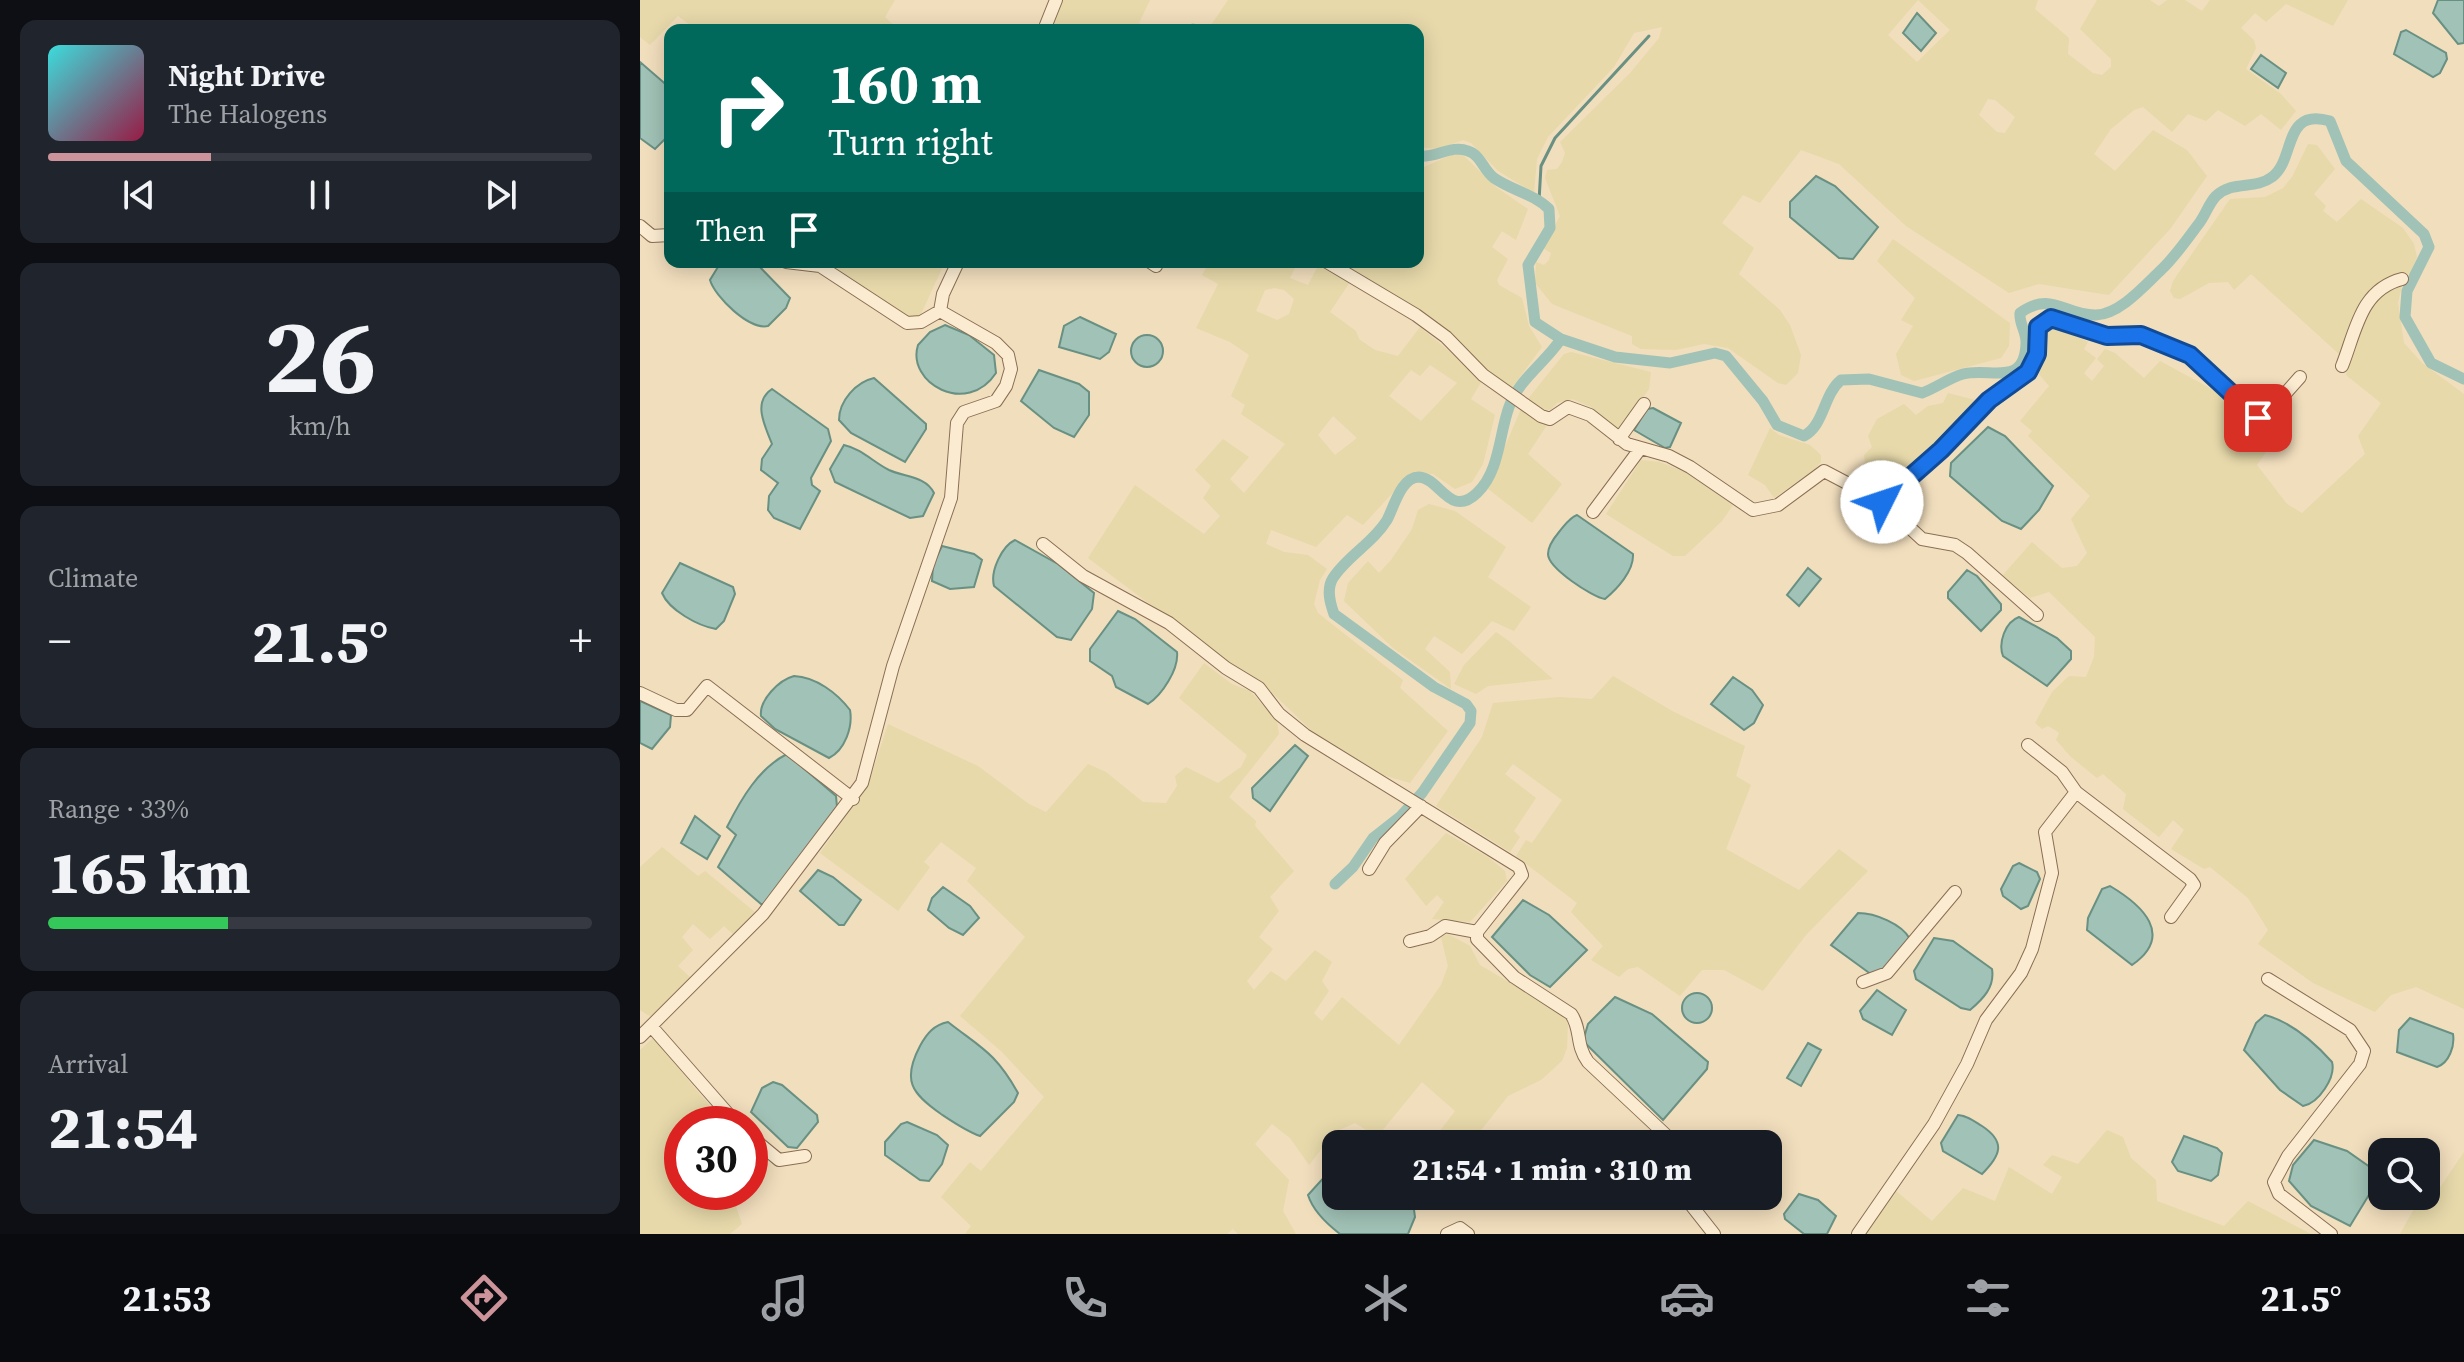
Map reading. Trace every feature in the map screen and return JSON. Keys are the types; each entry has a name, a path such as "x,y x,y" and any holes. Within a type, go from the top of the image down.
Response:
{"street":[{"path":"1046,24 1056,0"},
{"path":"640,226 652,236 664,235"},
{"path":"823,268 907,323 921,322 940,311 943,294 955,268"},
{"path":"1337,268 1426,322 1505,391 1550,419 1568,407 1579,409 1619,439 1640,449 1669,456 1690,467 1753,510 1778,505 1824,471 1882,502 1922,539 1955,545 1967,553 2037,615"},
{"path":"2342,366 2364,305 2382,286 2402,279"},
{"path":"640,1037 763,914 853,799 870,759 893,666 916,605 930,548 951,498 957,423 964,412 996,401 1006,386 1011,369 1008,355 996,343 940,311"},
{"path":"1882,502 1941,450 1989,400 2028,372 2037,354 2036,331 2046,319 2107,336 2141,335 2190,355 2261,421 2300,377"},
{"path":"1619,439 1644,404"},
{"path":"1593,512 1640,449"},
{"path":"1043,544 1083,576 1113,595 1158,616 1226,668 1259,688 1279,714 1365,776 1406,796 1519,867 1522,875 1477,932 1477,939 1514,977 1571,1014 1577,1022 1579,1050 1588,1062 1661,1130"},
{"path":"640,693 676,710 687,710 707,686 853,799"},
{"path":"2028,745 2062,772 2076,792 2190,879 2194,885 2171,917"},
{"path":"1858,1234 1934,1124 1967,1064 1986,1020 2021,973 2032,949 2050,886 2052,873 2045,832 2076,792"},
{"path":"1369,869 1385,843 1420,806"},
{"path":"1863,982 1887,973 1955,892"},
{"path":"1410,941 1430,936 1445,926 1477,932"},
{"path":"2268,979 2350,1030 2364,1051 2360,1064 2288,1156 2274,1182 2279,1194 2331,1234"},
{"path":"651,1026 721,1106"},
{"path":"768,1151 779,1160 805,1156"},
{"path":"1695,1210 1714,1234"},
{"path":"1447,1234 1460,1228 1468,1234"}],"shaded area":[{"path":"640,0 895,0 885,17 893,24 689,24 678,16 670,24 664,24 664,30 650,45 640,37"},
{"path":"1061,0 1150,0 1141,24 1051,24"},
{"path":"1228,0 1918,0 2038,0 2035,9 2069,38 2068,54 2093,73 2102,75 2111,67 2111,59 2080,29 2097,0 2150,0 2159,6 2167,0 2185,0 2202,11 2210,0 2348,0 2333,26 2286,4 2266,22 2255,13 2241,28 2254,40 2256,48 2246,69 2281,94 2296,111 2281,130 2261,114 2245,126 2218,110 2206,121 2188,114 2172,132 2143,107 2134,110 2111,129 2094,154 2115,171 2153,130 2187,150 2207,176 2171,228 2109,295 2039,284 2009,293 1906,226 1839,164 1801,150 1760,203 1743,195 1722,223 1754,248 1739,274 1780,310 1790,325 1801,355 1798,373 1786,385 1778,383 1728,348 1704,344 1676,350 1641,349 1632,344 1632,336 1552,304 1535,283 1536,262 1544,265 1549,260 1551,253 1543,248 1560,216 1545,178 1547,170 1557,169 1562,162 1565,153 1560,142 1630,73 1659,38 1662,27 1634,33 1614,67 1548,137 1537,159 1534,193 1498,171 1471,143 1463,140 1438,149 1424,148 1424,24 1212,24","holes":["1918,0 1950,30 1917,62 1888,35","1988,99 1995,100 2015,117 2005,133 1997,132 1979,115"]},
{"path":"2308,144 2317,145 2335,169 2314,194 2326,206 2323,211 2337,222 2361,199 2403,228 2414,244 2417,257 2410,274 2394,275 2372,290 2340,355 2251,274 2234,290 2228,282 2209,283 2180,299 2174,298 2170,291 2173,281 2230,199 2265,197 2283,188"},
{"path":"1462,154 1496,187 1528,209 1516,240 1502,231 1492,247 1508,259 1497,280 1499,285 1522,298 1529,326 1542,347 1511,389 1340,268 1424,268 1424,167 1451,155"},
{"path":"1893,239 2010,323 2009,346 2001,358 1914,381 1901,375 1896,354 1913,326 1901,320 1915,298 1877,261"},
{"path":"834,268 942,268 920,316 904,316"},
{"path":"1206,268 1295,268 1290,278 1308,285 1317,268 1329,268 1350,282 1330,312 1356,331 1359,339 1375,350 1398,356 1420,327 1483,379 1471,399 1495,415 1483,464 1472,482 1455,489 1433,474 1411,473 1363,525 1347,515 1316,547 1271,530 1266,544 1284,552 1308,555 1327,569 1320,580 1314,604 1318,613 1403,680 1400,688 1448,731 1410,783 1369,771 1350,758 1313,732 1261,682 1234,667 1088,558 1135,485 1204,534 1220,516 1203,498 1211,486 1195,470 1223,439 1249,457 1230,479 1244,493 1285,444 1241,414 1245,405 1231,396 1249,355 1230,342 1196,328 1218,284 1202,275","holes":["1265,290 1284,290 1294,299 1289,314 1277,320 1256,311","1430,365 1457,383 1421,421 1389,396 1411,370 1420,376","1333,416 1357,438 1335,455 1318,435"]},
{"path":"2402,286 2398,303 2404,343 2422,363 2464,394 2464,1009 2416,987 2391,995 2375,1012 2313,983 2258,944 2268,930 2248,898 2210,867 2204,869 2171,849 2184,830 2173,820 2159,837 2123,809 2126,794 2103,774 2097,778 2071,757 2056,740 2059,733 2048,726 2042,729 2035,723 2052,692 2069,676 2086,677 2094,657 2095,637 2049,592 2030,598 2002,576 2032,542 2062,568 2077,566 2087,553 2071,519 2090,496 2028,436 2032,431 2020,421 2049,386 2038,373 2042,360 2041,333 2049,323 2088,342 2084,349 2096,358 2084,373 2092,381 2104,366 2097,359 2105,349 2115,353 2144,378 2160,361 2230,399 2270,446 2257,465 2287,504 2302,513 2365,454 2358,436 2381,403 2346,375 2349,361 2365,312 2389,288"},
{"path":"1571,352 1651,372 1649,389 1619,432 1591,407 1572,399 1557,403 1550,410 1538,409 1527,400 1564,354"},
{"path":"1948,393 1979,401 1898,482 1865,463 1864,455 1872,447 1868,436 1877,419 1904,404 1916,415 1928,406 1943,403"},
{"path":"1521,409 1547,425 1528,454 1562,484 1532,523 1487,488"},
{"path":"1770,428 1779,435 1810,445 1821,455 1821,462 1815,469 1774,498 1765,485 1748,475"},
{"path":"1641,460 1660,462 1687,473 1733,505 1722,521 1685,556 1673,556 1606,514"},
{"path":"1429,504 1455,511 1506,547 1488,577 1531,607 1514,631 1492,621 1462,654 1434,636 1425,649 1450,672 1451,689 1393,648 1344,601 1348,583 1368,561 1379,573 1412,529 1418,510"},
{"path":"1496,632 1553,679 1488,686 1476,694 1454,684 1464,665"},
{"path":"1204,663 1232,684 1250,691 1277,721 1279,734 1229,797 1256,821 1255,826 1294,871 1270,897 1279,911 1259,937 1273,949 1247,981 1254,990 1271,971 1286,981 1315,950 1332,962 1322,981 1329,991 1314,1013 1322,1021 1342,997 1399,1045 1441,985 1448,966 1441,937 1448,934 1470,946 1480,965 1559,1012 1568,1022 1567,1048 1562,1061 1541,1080 1508,1096 1481,1130 1441,1130 1455,1111 1422,1082 1383,1130 1366,1130 1355,1123 1339,1130 1322,1130 1322,1148 1309,1165 1290,1138 1272,1124 1255,1144 1289,1180 1283,1211 1296,1234 1238,1234 1233,1229 1227,1234 965,1234 971,1226 941,1197 970,1162 981,1171 1044,1097 1001,1051 960,1016 1025,937 967,881 976,868 941,842 924,862 930,867 898,911 820,853 868,785 888,724 978,766 1029,804 1046,812 1088,764 1106,772 1143,802 1166,803 1177,786 1175,776 1186,767 1218,783 1241,767 1247,755 1179,698"},
{"path":"1613,676 1674,712 1745,746 1736,776 1751,785 1726,849 1799,890 1839,849 1868,871 1806,935 1763,991 1724,970 1702,970 1680,996 1638,967 1628,969 1619,977 1591,960 1603,946 1571,912 1577,903 1516,856 1526,840 1532,843 1562,800 1513,764 1505,774 1536,798 1514,831 1520,837 1510,852 1436,806 1482,737 1493,703 1559,697 1592,699"},
{"path":"1446,833 1488,857 1505,871 1507,881 1470,922 1432,919 1444,902 1437,895 1426,906 1405,879"},
{"path":"662,847 698,876 705,871 755,912 735,936 724,926 710,939 693,924 682,937 693,950 678,966 692,979 651,1017 640,1010 640,867"},
{"path":"653,1038 710,1106 664,1106 664,1210 737,1210 742,1224 730,1234 640,1234 640,1050"},
{"path":"2107,1130 2123,1137 2131,1158 2156,1180 2157,1201 2224,1226 2248,1201 2311,1234 1862,1234 1896,1191 1932,1221 1963,1188 1995,1201 2009,1167 2052,1194 2062,1177 2043,1165 2052,1155 2078,1164"},
{"path":"2464,1152 2464,1234 2400,1234 2413,1210 2440,1210 2440,1187"}],"water":[{"path":"2438,0 2464,0 2464,43 2458,44 2433,13"},
{"path":"1917,13 1936,33 1921,51 1903,33"},
{"path":"2406,30 2446,53 2447,59 2440,73 2433,77 2394,54 2401,32"},
{"path":"2261,55 2286,73 2278,88 2251,69"},
{"path":"640,62 664,83 664,140 655,149 640,138"},
{"path":"1816,176 1835,186 1878,227 1853,259 1839,258 1790,217 1790,202"},
{"path":"717,268 761,268 790,298 786,308 768,326 760,326 743,318 726,303 710,280"},
{"path":"1080,317 1116,334 1109,352 1100,359 1059,347 1064,326"},
{"path":"945,325 969,335 994,355 996,373 984,386 970,393 942,390 921,372 917,359 918,345 930,332"},
{"path":"1147,335 1158,340 1163,351 1158,362 1147,367 1136,362 1131,351 1136,340"},
{"path":"1039,370 1079,384 1089,392 1089,415 1074,437 1054,428 1021,401"},
{"path":"874,378 926,424 926,429 905,462 851,433 839,420 842,406 850,393"},
{"path":"772,389 828,429 831,441 811,478 812,485 820,491 800,529 774,518 768,510 769,496 778,483 761,470 762,459 772,444 761,407 766,394"},
{"path":"1653,408 1681,423 1670,447 1665,448 1634,430 1647,409"},
{"path":"1988,427 2005,436 2053,486 2039,510 2021,529 2002,521 1950,476 1951,463"},
{"path":"844,445 889,470 926,483 934,493 923,516 910,518 835,482 830,469"},
{"path":"1577,515 1633,554 1628,573 1605,599 1572,581 1555,567 1548,554 1552,542 1567,522"},
{"path":"1015,540 1058,564 1094,593 1092,609 1071,640 1057,637 994,586 998,560"},
{"path":"942,546 974,554 982,560 974,587 950,589 932,581 933,564"},
{"path":"680,563 733,587 735,594 724,621 716,629 685,616 662,593"},
{"path":"1808,568 1821,579 1799,606 1787,595"},
{"path":"1967,570 1977,576 2001,604 2001,610 1981,631 1948,598 1948,592"},
{"path":"1118,611 1135,619 1177,652 1168,681 1148,704 1116,687 1112,676 1090,661 1090,649"},
{"path":"2019,617 2057,638 2071,651 2071,659 2047,686 2003,656 2001,645 2004,634 2010,623"},
{"path":"794,676 810,679 825,687 850,710 847,737 829,758 775,729 761,716 763,704 771,692"},
{"path":"1733,677 1752,690 1763,705 1754,723 1744,730 1711,704"},
{"path":"640,701 671,715 670,727 652,749 640,743"},
{"path":"1295,745 1308,756 1270,811 1253,798 1252,788"},
{"path":"787,754 836,796 837,807 765,904 761,904 718,867 736,835 727,827 738,806 759,776"},
{"path":"695,816 720,836 707,859 681,843"},
{"path":"2019,863 2037,872 2040,879 2028,906 2021,909 2003,896 2001,889 2013,866"},
{"path":"818,870 833,877 861,900 844,925 839,925 800,891"},
{"path":"2110,886 2133,902 2149,921 2151,943 2145,954 2132,965 2087,930 2088,918 2102,889"},
{"path":"943,887 970,906 979,918 963,935 949,928 928,910 932,898"},
{"path":"1523,900 1549,915 1587,950 1550,987 1530,975 1492,937"},
{"path":"1858,913 1887,920 1910,939 1885,971 1872,975 1831,945"},
{"path":"1934,938 1953,941 1992,969 1990,987 1970,1010 1961,1008 1916,979 1914,971"},
{"path":"1877,990 1906,1010 1892,1035 1863,1019 1860,1011"},
{"path":"1697,993 1703,994 1711,1002 1711,1014 1703,1022 1697,1023 1691,1022 1683,1014 1682,1008 1683,1002 1691,994"},
{"path":"1615,997 1652,1014 1708,1062 1707,1069 1663,1120 1583,1041 1588,1024"},
{"path":"2265,1015 2284,1022 2302,1034 2332,1062 2329,1082 2309,1104 2303,1106 2280,1090 2244,1050 2256,1023"},
{"path":"2410,1018 2453,1034 2450,1054 2441,1065 2437,1067 2397,1052 2399,1030"},
{"path":"948,1022 994,1059 1018,1093 1014,1102 980,1136 931,1106 912,1085 911,1068 925,1037 931,1030"},
{"path":"1808,1043 1821,1050 1801,1086 1787,1078"},
{"path":"773,1082 782,1085 817,1115 818,1122 797,1148 788,1147 768,1128 768,1106 754,1106 762,1088"},
{"path":"1958,1115 1982,1126 1998,1143 1997,1155 1982,1174 1943,1151 1941,1143"},
{"path":"907,1122 937,1135 948,1145 942,1164 929,1181 920,1180 885,1155 885,1142 901,1124"},
{"path":"2184,1136 2217,1148 2222,1153 2218,1175 2211,1181 2178,1171 2172,1162"},
{"path":"2314,1140 2347,1151 2368,1166 2368,1196 2350,1226 2311,1206 2289,1181 2293,1165"},
{"path":"1322,1180 1322,1210 1414,1210 1415,1217 1408,1234 1340,1234 1325,1221 1308,1195"},
{"path":"1799,1194 1818,1200 1836,1216 1827,1234 1804,1234 1785,1219 1784,1214"}],"waterway":[{"path":"1539,201 1541,166 1555,138 1649,36"},
{"path":"1424,156 1455,149 1468,151 1494,178 1549,209 1550,228 1528,265 1535,322 1561,339 1615,357 1670,363 1715,353 1726,356 1763,401 1777,425 1804,436 1816,424 1841,380 1869,379 1922,393 1963,374 2012,371 2024,358 2026,344 2020,313 2031,307 2050,304 2096,315 2123,305 2171,259 2216,196 2230,188 2272,177 2279,169 2297,128 2304,121 2330,121 2346,161 2424,234 2429,247 2407,291 2405,317 2431,363 2464,379"},
{"path":"1335,884 1353,867 1373,838 1401,816 1422,793 1470,723 1471,711 1466,704 1434,687 1334,614 1329,596 1331,582 1345,563 1381,528 1403,487 1413,478 1426,479 1452,500 1460,502 1477,493 1495,463 1513,397 1561,339"}],"route":[{"path":"1882,502 1941,450 1974,413 2028,372 2037,354 2036,331 2046,319 2107,336 2141,335 2190,355 2235,393 2258,418"}]}
